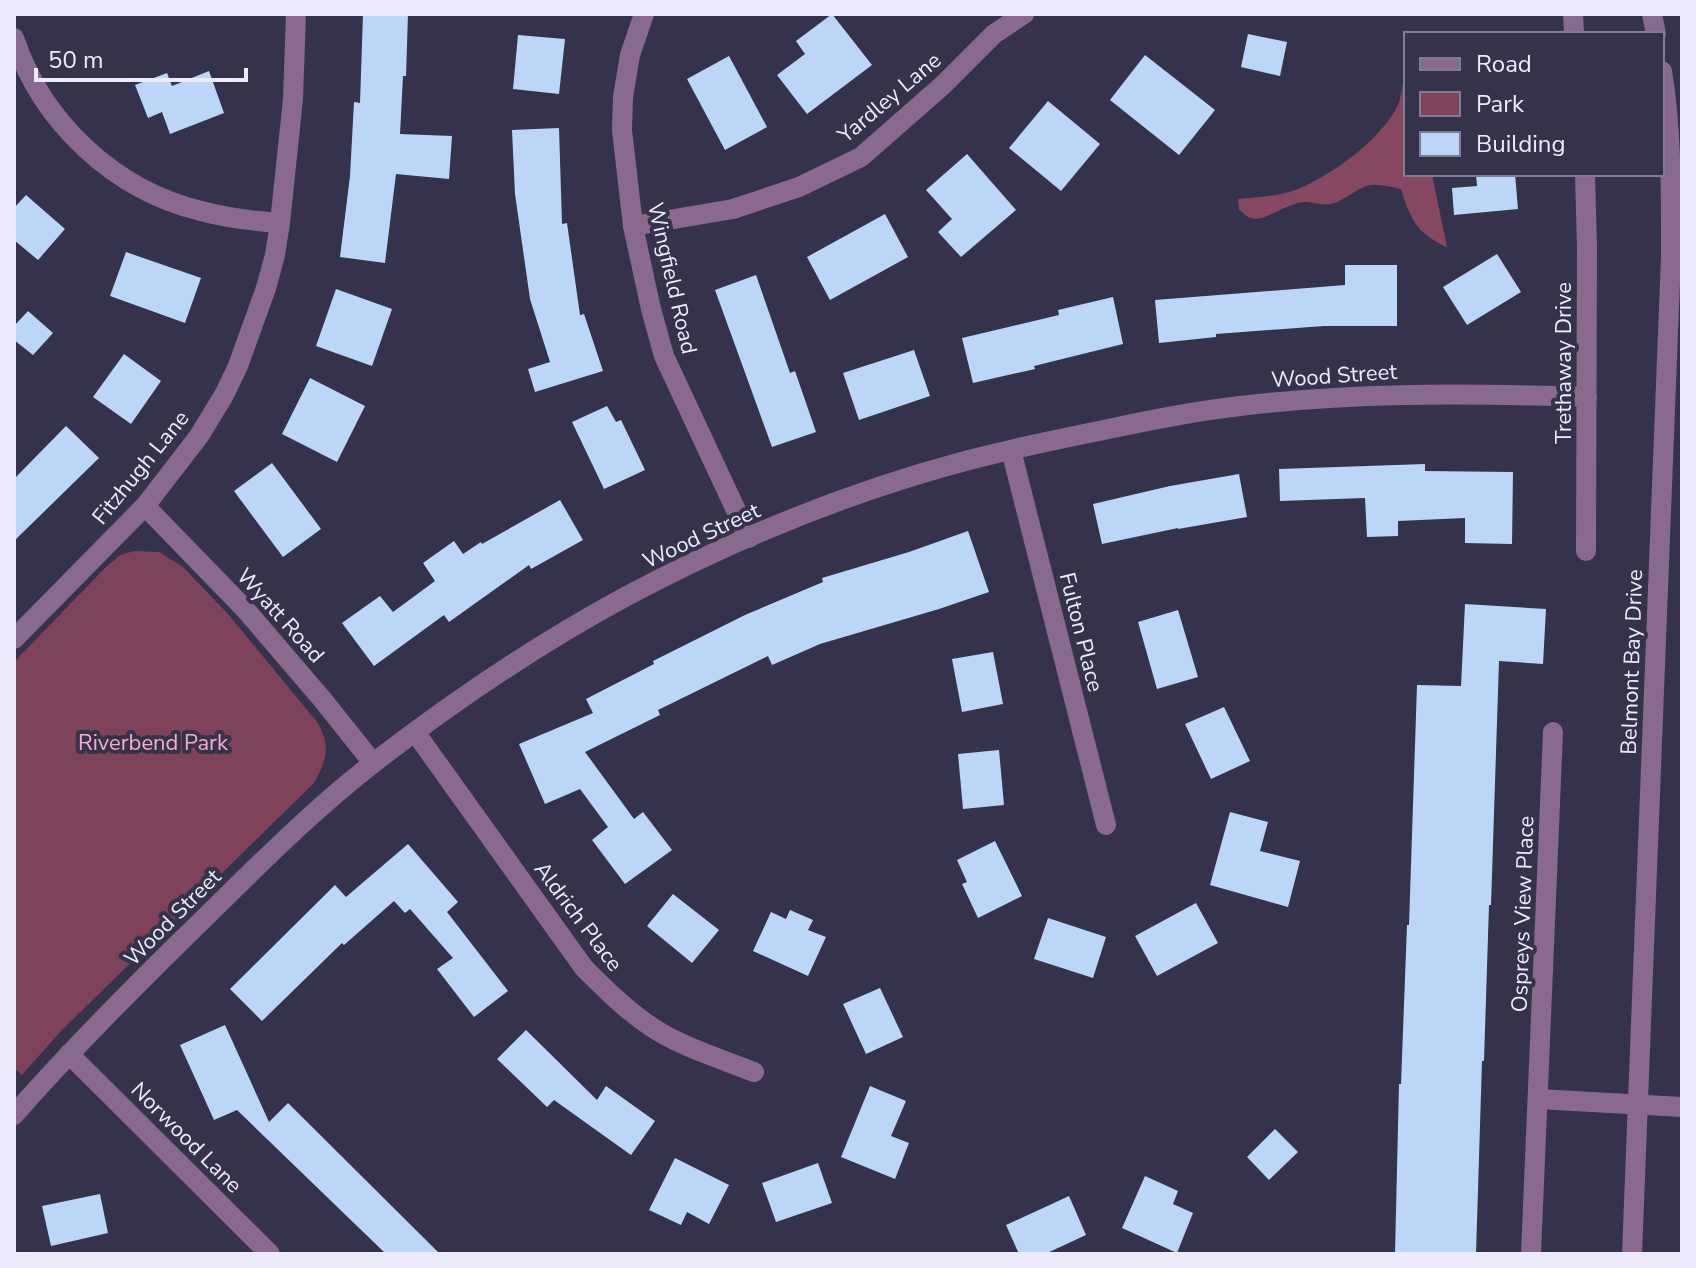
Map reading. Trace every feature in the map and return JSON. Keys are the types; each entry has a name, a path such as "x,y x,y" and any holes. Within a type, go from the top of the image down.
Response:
{"street":[{"name":"Fitzhugh Lane","path":"14,639 145,506 199,436 238,366 275,255 293,99 296,14"},
{"name":"Wingfield Road","path":"644,14 630,55 623,97 622,130 633,226 664,356 749,538"},
{"name":"Yardley Lane","path":"633,226 733,209 799,187 861,157 943,85 994,34 1024,14"},
{"path":"14,38 41,96 66,130 113,172 154,195 199,211 280,223"},
{"name":"Belmont Bay Drive","path":"1632,1254 1671,256 1671,188 1664,82"},
{"name":"Trethaway Drive","path":"1585,176 1586,551"},
{"name":"Wood Street","path":"14,1115 69,1054 279,846 373,763 501,672 567,630 626,597 749,538 811,512 966,460 1152,420 1218,409 1384,395 1587,397"},
{"name":"Fulton Place","path":"1011,450 1106,825"},
{"name":"Wyatt Road","path":"145,506 244,608 373,763"},
{"name":"Aldrich Place","path":"415,732 584,968 615,1000 651,1027 675,1040 754,1072"},
{"name":"Ospreys View Place","path":"1531,1254 1553,732"},
{"name":"Norwood Lane","path":"69,1054 270,1254"},
{"path":"1538,1099 1682,1107"}],"green space":[{"name":"Riverbend Park","path":"134,551 159,552 183,567 228,614 317,722 326,752 314,783 60,1032 22,1075 14,1068 14,662 105,568 120,555"}],"shaded area":[{"path":"1404,75 1404,176 1432,176 1447,247 1421,231 1401,189 1386,186 1365,187 1331,204 1298,203 1261,218 1248,217 1239,209 1238,199 1289,192 1330,172 1378,134 1398,106"}],"building":[{"path":"363,14 408,14 400,134 452,136 449,179 396,174 385,263 340,257 350,176 354,102 360,103"},
{"path":"832,14 872,65 807,114 777,75 805,54 796,41"},
{"path":"1248,34 1287,42 1280,76 1241,67"},
{"path":"518,35 565,39 559,94 513,89"},
{"path":"1145,55 1215,110 1179,155 1110,100"},
{"path":"729,56 767,127 725,150 687,79"},
{"path":"209,71 224,113 170,134 162,112 148,118 135,85 167,73 172,86"},
{"path":"1048,101 1100,144 1061,191 1009,148"},
{"path":"559,128 562,224 567,223 580,315 584,314 603,371 535,392 528,369 550,362 530,299 515,194 512,130"},
{"path":"967,154 1016,210 961,257 938,232 952,219 926,190"},
{"path":"1476,176 1515,176 1518,209 1454,215 1452,188 1477,186"},
{"path":"26,195 65,229 38,260 14,240 14,208"},
{"path":"885,214 908,257 830,300 807,257"},
{"path":"126,252 201,278 185,323 110,296"},
{"path":"1497,254 1521,292 1467,325 1443,287"},
{"path":"1345,265 1397,265 1397,326 1324,326 1216,334 1216,337 1159,343 1155,300 1345,285"},
{"path":"756,275 790,373 795,371 816,432 772,447 715,290"},
{"path":"336,289 392,309 372,366 316,346"},
{"path":"1113,297 1123,344 973,383 962,338 1059,315 1058,310"},
{"path":"28,311 53,333 33,355 14,340 14,326"},
{"path":"914,350 930,396 859,420 843,373"},
{"path":"124,354 161,381 131,424 93,397"},
{"path":"310,378 365,406 337,462 282,434"},
{"path":"607,406 616,422 621,420 645,470 604,489 572,422"},
{"path":"66,426 99,458 14,541 14,479"},
{"path":"272,463 321,529 283,557 234,491"},
{"path":"1425,464 1425,471 1513,472 1512,544 1465,543 1465,518 1398,521 1398,536 1367,537 1365,498 1280,501 1279,469"},
{"path":"1239,474 1247,517 1102,544 1093,504"},
{"path":"560,500 583,540 531,569 529,565 449,622 444,615 374,666 342,623 380,596 393,612 435,581 423,563 454,541 463,554"},
{"path":"968,531 989,592 820,644 772,665 768,656 658,710 660,715 585,752 634,819 643,812 672,850 625,884 592,840 608,827 580,789 545,804 519,744 593,713 586,699 745,615 823,582 822,578"},
{"path":"1465,604 1546,609 1543,664 1499,661 1476,1254 1395,1254 1399,1084 1409,925 1417,685 1461,686"},
{"path":"1178,610 1198,677 1157,689 1138,622"},
{"path":"993,652 1003,704 962,712 952,659"},
{"path":"1224,707 1250,761 1211,779 1185,724"},
{"path":"999,750 1004,805 963,809 958,754"},
{"path":"1230,812 1268,822 1260,851 1300,861 1288,907 1210,885"},
{"path":"995,841 1022,896 978,918 962,884 967,882 957,860"},
{"path":"408,844 458,902 447,912 508,991 474,1017 437,969 453,958 410,909 405,913 394,901 344,945 342,943 262,1021 230,989 335,885 346,897"},
{"path":"673,894 719,930 692,963 647,926"},
{"path":"1196,903 1218,943 1157,976 1135,936"},
{"path":"790,910 813,920 808,930 826,937 808,976 753,951 771,912 786,919"},
{"path":"1048,918 1106,937 1093,978 1034,959"},
{"path":"880,988 903,1037 866,1054 843,1004"},
{"path":"225,1025 269,1122 288,1103 440,1254 386,1254 237,1110 214,1120 180,1045"},
{"path":"526,1030 597,1100 606,1086 655,1121 631,1155 554,1100 547,1107 497,1059"},
{"path":"870,1086 906,1101 891,1136 909,1143 895,1179 841,1157"},
{"path":"1275,1129 1298,1152 1269,1180 1247,1157"},
{"path":"675,1158 729,1185 709,1224 687,1212 681,1225 649,1210"},
{"path":"818,1163 832,1203 776,1222 762,1183"},
{"path":"1145,1176 1178,1191 1173,1204 1193,1213 1177,1253 1122,1228"},
{"path":"100,1194 108,1233 51,1246 42,1206"},
{"path":"1069,1196 1086,1235 1045,1254 1019,1254 1006,1225"}]}
